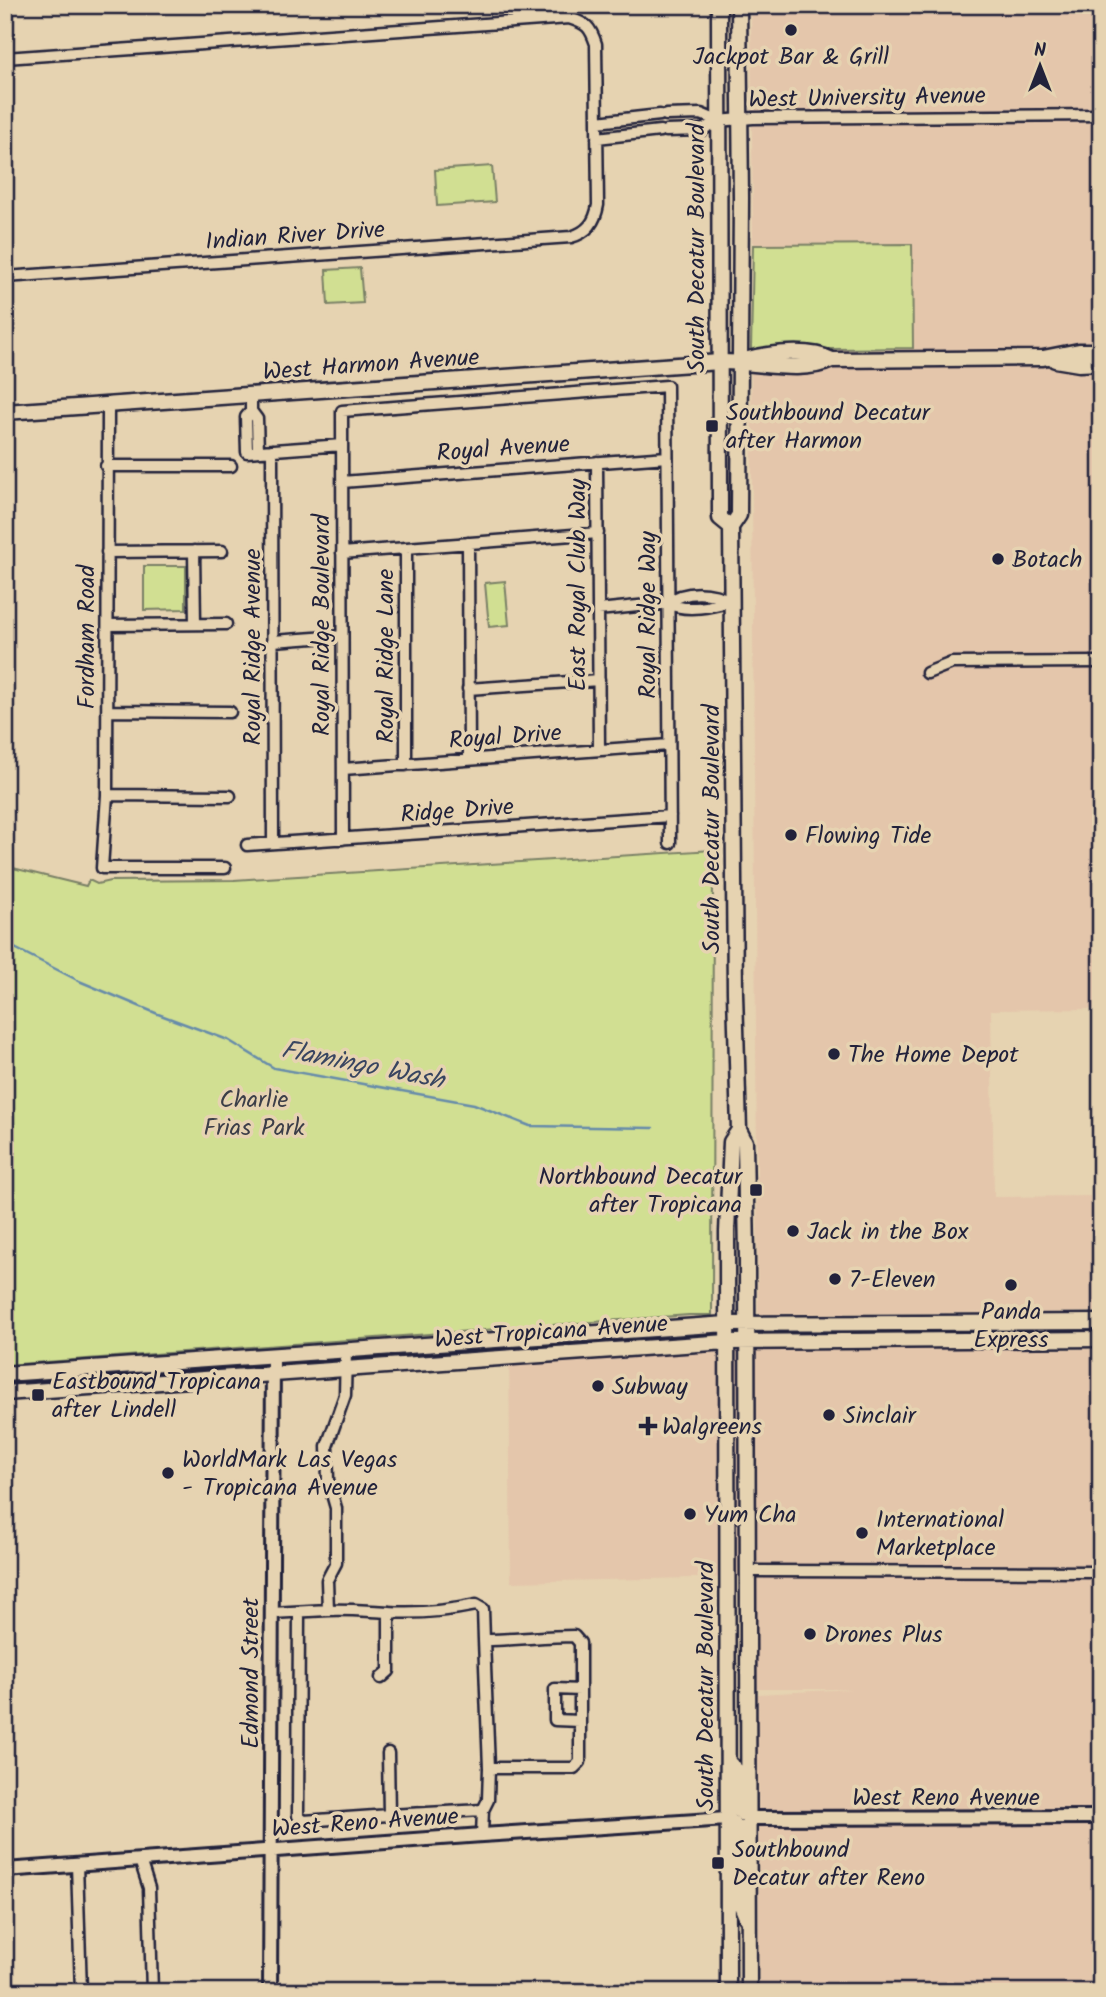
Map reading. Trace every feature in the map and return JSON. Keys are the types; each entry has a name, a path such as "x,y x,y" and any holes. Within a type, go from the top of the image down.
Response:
{"main road":[{"name":"South Decatur Boulevard","path":"719,5 720,518 731,527"},
{"name":"South Decatur Boulevard","path":"739,5 739,515 731,527 735,981 739,1130 745,1142 749,1992"},
{"name":"West Harmon Avenue","path":"1044,358 1079,351 1101,351"},
{"name":"West Harmon Avenue","path":"5,412 720,362 763,366 821,365 832,360 1044,358 1101,363"},
{"name":"South Decatur Boulevard","path":"728,1992 727,1232 731,1142 739,1130"},
{"path":"865,1340 887,1332 943,1331 954,1322"},
{"name":"West Tropicana Avenue","path":"5,1374 747,1323 1101,1322"},
{"name":"West Tropicana Avenue","path":"5,1393 726,1342 1101,1339"},
{"path":"461,1342 462,1360"},
{"path":"142,1364 143,1383"},
{"path":"727,1503 734,1516 737,1561 749,1571"},
{"path":"728,1569 736,1582 738,1646 748,1662"},
{"path":"727,1761 737,1771 739,1810 748,1818"},
{"path":"727,1819 737,1828 738,1898 748,1922"}],"street":[{"path":"5,58 569,18 585,23 592,31 596,44 597,138 702,130 718,121"},
{"path":"597,122 701,114 718,121"},
{"name":"West University Avenue","path":"718,121 1101,115"},
{"name":"Indian River Drive","path":"5,277 572,237 587,230 593,223 597,209 597,138"},
{"name":"Royal Ridge Way","path":"342,411 667,386 670,843"},
{"path":"251,395 250,411 257,419 252,452 342,445"},
{"name":"Fordham Road","path":"107,405 107,795 102,868 225,868"},
{"name":"Royal Ridge Boulevard","path":"342,411 343,839"},
{"name":"Royal Ridge Avenue","path":"272,450 274,843"},
{"name":"Royal Avenue","path":"342,482 667,457"},
{"name":"East Royal Club Way","path":"597,462 599,750"},
{"path":"106,466 231,466"},
{"path":"342,552 597,533"},
{"path":"468,543 469,760"},
{"name":"Royal Ridge Lane","path":"405,548 406,765"},
{"path":"194,551 195,624"},
{"path":"107,552 222,551"},
{"path":"598,610 668,603 677,596 713,593 732,601"},
{"path":"107,625 226,624"},
{"path":"273,641 342,636"},
{"path":"927,673 952,663 1101,662"},
{"path":"468,689 599,680"},
{"path":"107,711 230,712"},
{"name":"Royal Drive","path":"343,769 669,745"},
{"path":"107,795 230,796"},
{"name":"Ridge Drive","path":"247,845 670,816"},
{"path":"328,1610 327,1580 335,1563 336,1508 328,1480 327,1446 345,1395 346,1350"},
{"name":"Edmond Street","path":"270,1992 273,1355"},
{"path":"749,1571 1101,1572"},
{"path":"272,1613 354,1608 389,1612 440,1612 476,1605 483,1609 489,1768 488,1800 482,1810 482,1835"},
{"path":"299,1612 298,1816 304,1821 482,1810"},
{"path":"381,1678 389,1671 389,1612"},
{"path":"484,1640 574,1636 580,1643 580,1762 574,1768 489,1768"},
{"path":"580,1690 555,1689 555,1720 580,1721"},
{"path":"388,1753 389,1815"},
{"name":"West Reno Avenue","path":"748,1818 1101,1817"},
{"name":"West Reno Avenue","path":"5,1870 727,1819"},
{"path":"139,1860 149,1888 152,1992"},
{"path":"76,1864 81,1992"}],"shaded area":[{"path":"751,5 1101,5 1101,1009 991,1010 994,1197 1101,1196 1101,1312 758,1314 751,350 913,348 912,244 753,245"},
{"path":"509,1347 1101,1349 1101,1992 759,1992 758,1694 852,1689 741,1689 739,1577 511,1582"}],"green space":[{"path":"492,166 495,202 437,206 435,170"},
{"path":"912,244 913,348 751,350 753,245"},
{"path":"360,268 363,303 328,305 326,270"},
{"path":"144,566 186,566 186,609 144,610"},
{"path":"505,581 509,625 489,627 485,583"},
{"name":"Charlie Frias Park","path":"713,850 712,1315 5,1365 5,866 86,886 89,880 97,884 110,881 234,880"}],"waterway":[{"name":"Flamingo Wash","path":"5,943 79,981 228,1040 274,1068 474,1104 530,1126 653,1128"}],"place":[{"name":"Jackpot Bar & Grill","path":"791,30"},
{"name":"Southbound Decatur after Harmon","path":"712,426"},
{"name":"Botach","path":"998,559"},
{"name":"Flowing Tide","path":"791,835"},
{"name":"The Home Depot","path":"834,1054"},
{"name":"Northbound Decatur after Tropicana","path":"756,1190"},
{"name":"Jack in the Box","path":"793,1231"},
{"name":"7-Eleven","path":"835,1279"},
{"name":"Panda Express","path":"1011,1285"},
{"name":"Subway","path":"598,1386"},
{"name":"Eastbound Tropicana after Lindell","path":"38,1395"},
{"name":"Sinclair","path":"829,1415"},
{"name":"Walgreens","path":"648,1426"},
{"name":"WorldMark Las Vegas - Tropicana Avenue","path":"168,1473"},
{"name":"Yum Cha","path":"690,1514"},
{"name":"International Marketplace","path":"862,1533"},
{"name":"Drones Plus","path":"810,1634"},
{"name":"Southbound Decatur after Reno","path":"718,1863"}]}
